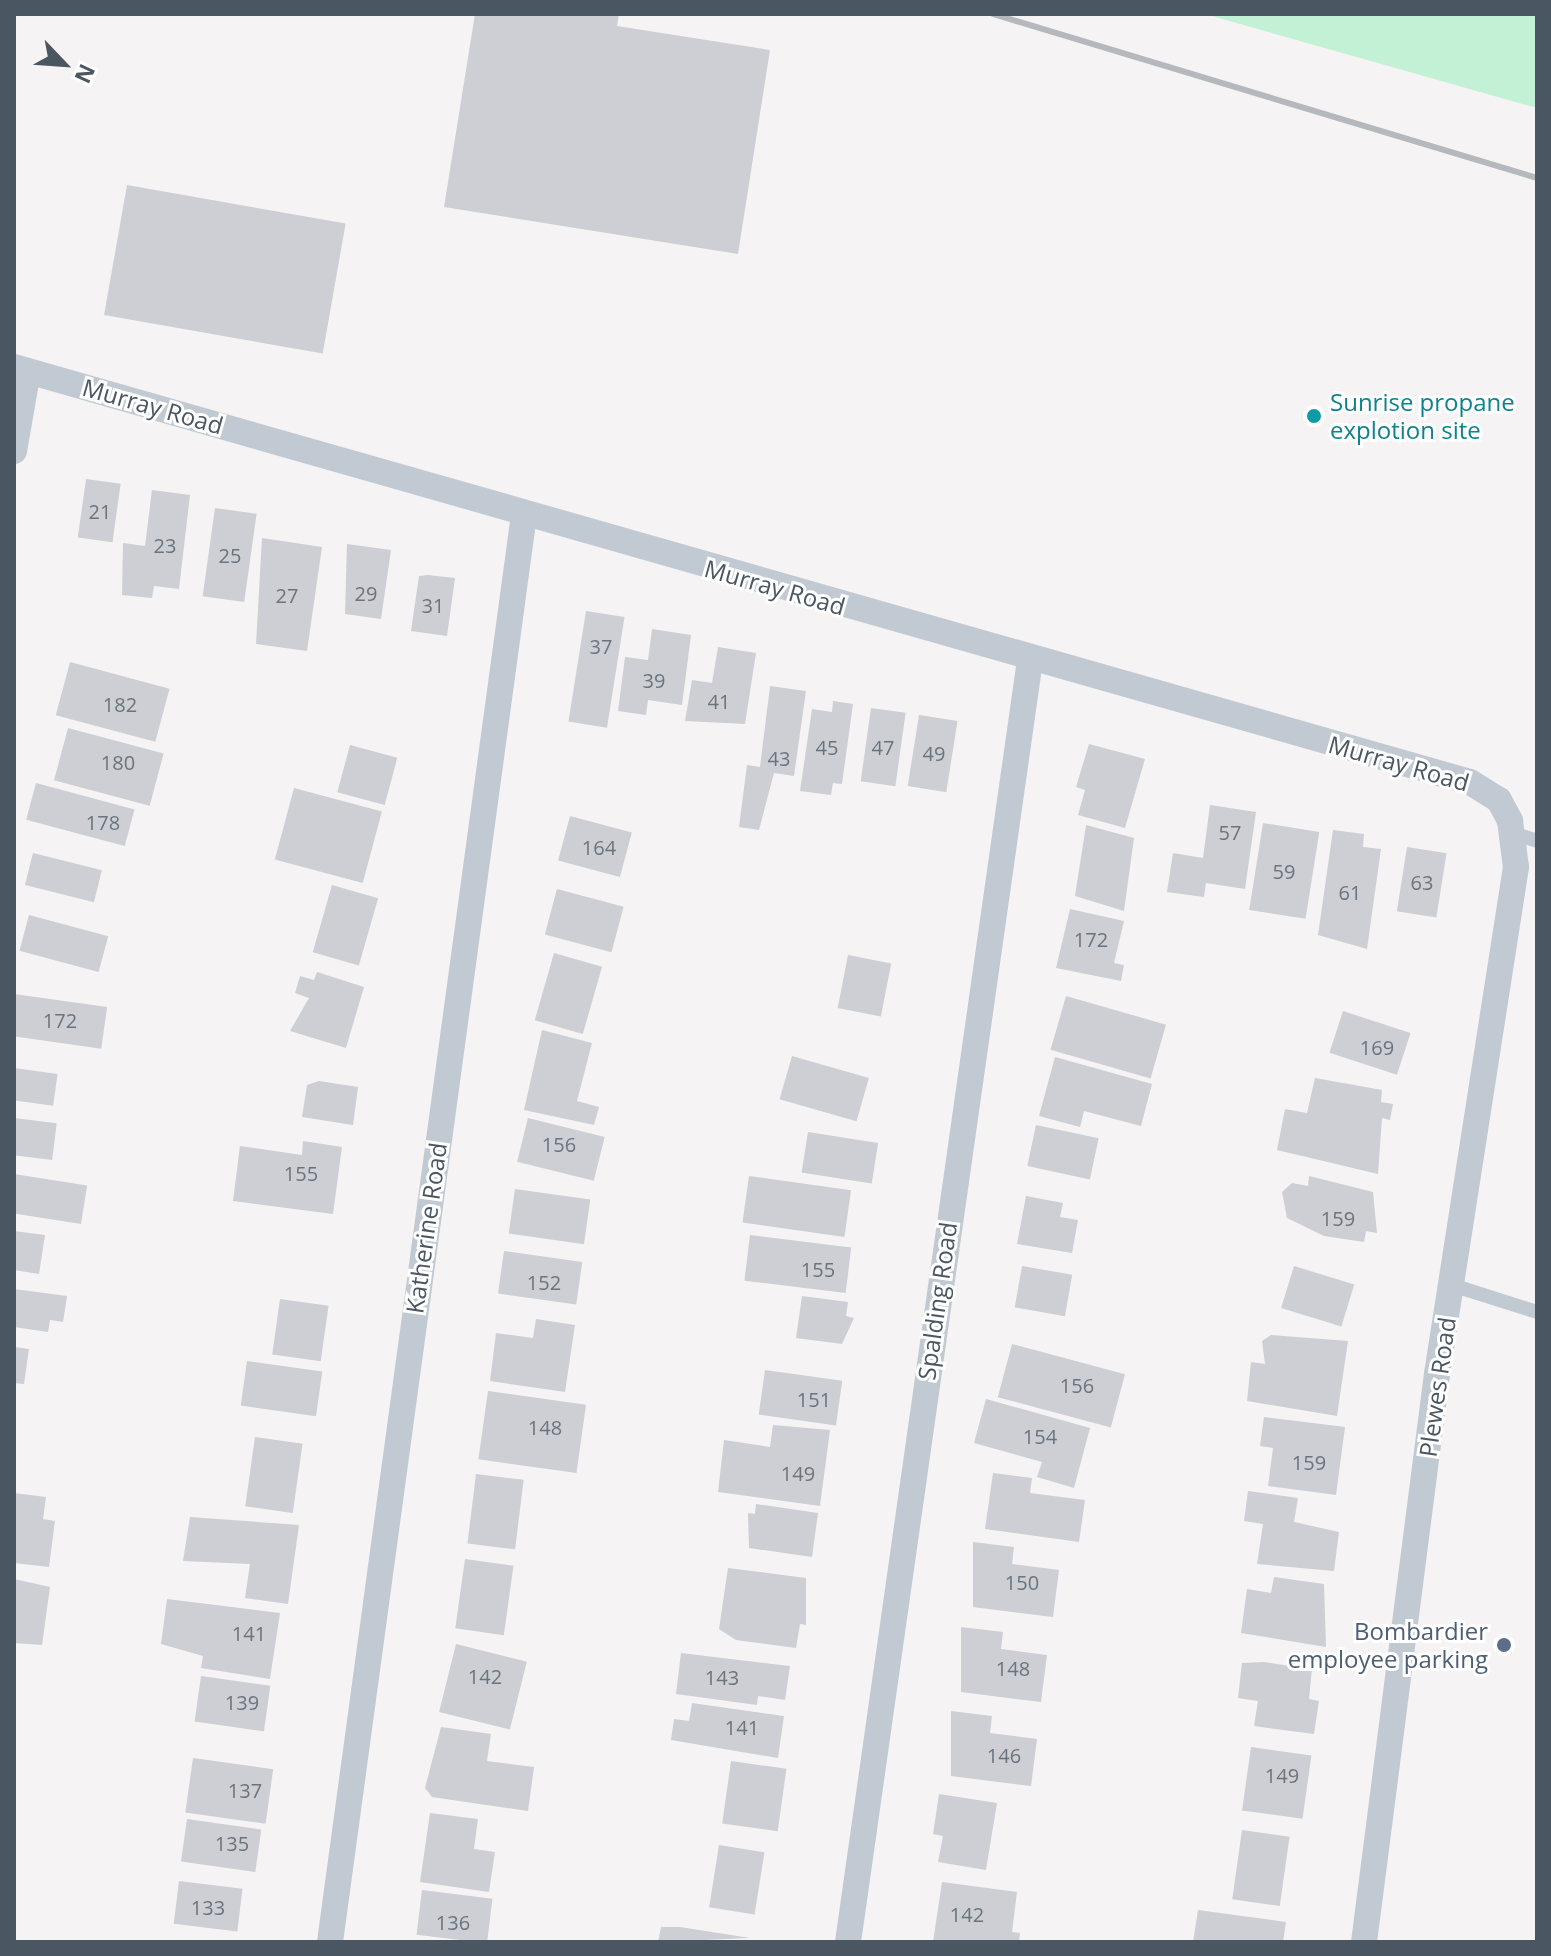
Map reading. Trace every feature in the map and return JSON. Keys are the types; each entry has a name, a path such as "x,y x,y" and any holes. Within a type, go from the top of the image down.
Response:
{"street":[{"path":"14,451 21,369"},
{"name":"Murray Road","path":"21,369 1030,660 1481,786 1499,800 1525,837"},
{"name":"Katherine Road","path":"330,1942 524,515"},
{"name":"Spalding Road","path":"848,1942 1030,660"},
{"name":"Plewes Road","path":"1364,1942 1452,1285 1516,867 1525,837"}],"lane":[{"path":"1452,1285 1537,1312"}],"green space":[{"path":"1205,14 1537,14 1537,108"}],"building":[{"path":"475,14 619,14 617,26 770,50 738,254 444,207"},
{"path":"127,185 346,224 323,354 104,315"},
{"path":"86,479 121,484 112,542 78,537"},
{"path":"152,490 190,495 179,589 154,586 152,598 122,595 123,543 145,546"},
{"path":"215,508 257,514 244,602 203,596"},
{"path":"262,538 322,547 307,651 256,644"},
{"path":"347,544 391,550 381,619 345,614"},
{"path":"419,576 455,578 447,636 411,631"},
{"path":"586,611 625,617 607,728 568,722"},
{"path":"652,629 691,635 682,705 648,700 646,715 618,711 625,657 648,660"},
{"path":"718,647 756,653 745,724 685,721 692,680 712,683"},
{"path":"70,662 169,689 155,742 56,715"},
{"path":"770,686 806,691 794,776 774,773 759,830 739,827 747,765 760,767"},
{"path":"833,701 853,704 842,784 833,783 831,795 800,791 812,709 832,712"},
{"path":"871,708 906,713 895,786 861,781"},
{"path":"919,715 958,721 946,792 908,786"},
{"path":"68,728 164,754 150,806 54,780"},
{"path":"1089,744 1145,759 1125,828 1078,815 1085,790 1076,787"},
{"path":"350,745 397,758 385,805 337,792"},
{"path":"36,783 135,809 125,846 26,820"},
{"path":"294,788 382,812 363,883 275,859"},
{"path":"1210,805 1256,812 1245,889 1206,883 1204,897 1167,892 1173,853 1203,858"},
{"path":"570,816 632,833 620,877 558,860"},
{"path":"1263,823 1319,832 1306,919 1249,910"},
{"path":"1086,825 1134,838 1124,911 1075,896"},
{"path":"1333,830 1364,834 1363,847 1381,849 1367,949 1318,935"},
{"path":"1407,847 1447,853 1436,917 1397,911"},
{"path":"33,853 102,870 94,902 25,885"},
{"path":"332,885 378,898 359,966 313,952"},
{"path":"557,889 624,907 611,952 545,934"},
{"path":"1070,909 1124,921 1114,963 1124,965 1121,981 1056,968"},
{"path":"29,915 108,936 99,972 19,951"},
{"path":"554,953 602,967 583,1034 535,1020"},
{"path":"848,955 891,963 881,1016 838,1008"},
{"path":"317,972 364,987 346,1048 290,1031 309,998 295,993 300,976 314,980"},
{"path":"14,994 107,1007 101,1049 14,1036"},
{"path":"1066,996 1166,1025 1151,1078 1051,1050"},
{"path":"1343,1011 1411,1033 1397,1075 1329,1053"},
{"path":"542,1030 592,1043 577,1101 599,1107 594,1125 524,1110"},
{"path":"792,1056 869,1078 856,1121 780,1099"},
{"path":"1055,1057 1152,1084 1141,1126 1084,1111 1080,1127 1039,1116"},
{"path":"14,1068 58,1074 53,1106 14,1100"},
{"path":"1315,1078 1382,1090 1381,1102 1393,1104 1390,1120 1382,1118 1378,1174 1277,1150 1285,1109 1307,1113"},
{"path":"319,1081 358,1087 353,1125 302,1117 307,1085"},
{"path":"14,1118 57,1123 52,1160 14,1155"},
{"path":"528,1118 605,1137 594,1181 517,1162"},
{"path":"1036,1125 1099,1138 1090,1179 1027,1166"},
{"path":"808,1132 878,1143 872,1184 802,1172"},
{"path":"303,1141 342,1147 333,1214 233,1201 240,1146 302,1155"},
{"path":"14,1174 87,1186 81,1224 14,1213"},
{"path":"749,1176 851,1190 844,1237 742,1223"},
{"path":"1309,1176 1373,1192 1377,1233 1366,1231 1364,1242 1324,1236 1287,1218 1282,1192 1292,1183 1308,1186"},
{"path":"515,1189 590,1200 584,1244 509,1234"},
{"path":"1026,1196 1063,1203 1060,1217 1078,1220 1072,1253 1017,1244"},
{"path":"14,1231 45,1235 39,1274 14,1270"},
{"path":"750,1235 851,1247 846,1293 744,1281"},
{"path":"504,1251 582,1262 576,1305 498,1294"},
{"path":"1022,1266 1072,1275 1065,1316 1015,1307"},
{"path":"1294,1266 1354,1284 1341,1326 1281,1308"},
{"path":"14,1289 67,1296 63,1322 50,1320 48,1332 14,1327"},
{"path":"802,1296 848,1302 846,1316 854,1318 842,1344 796,1338"},
{"path":"280,1299 329,1306 321,1361 272,1354"},
{"path":"536,1319 575,1325 565,1392 490,1381 496,1333 533,1338"},
{"path":"1271,1335 1348,1341 1337,1416 1247,1401 1251,1362 1265,1364 1262,1341"},
{"path":"1012,1344 1125,1374 1111,1427 998,1397"},
{"path":"14,1347 29,1349 24,1384 14,1383"},
{"path":"247,1361 322,1372 316,1416 241,1406"},
{"path":"765,1370 842,1381 836,1425 759,1415"},
{"path":"488,1391 586,1405 576,1473 478,1459"},
{"path":"986,1399 1090,1428 1074,1488 1037,1477 1042,1462 974,1443"},
{"path":"1264,1417 1345,1427 1336,1495 1268,1486 1273,1448 1260,1446"},
{"path":"773,1425 830,1430 820,1506 718,1492 724,1440 770,1447"},
{"path":"255,1437 303,1444 293,1513 245,1506"},
{"path":"993,1473 1032,1478 1030,1493 1085,1500 1079,1542 985,1529"},
{"path":"476,1474 524,1480 515,1549 467,1543"},
{"path":"1248,1491 1298,1498 1294,1522 1339,1532 1334,1571 1257,1564 1263,1524 1244,1521"},
{"path":"14,1493 46,1497 43,1519 55,1521 49,1567 14,1563"},
{"path":"756,1504 818,1513 812,1557 749,1548 748,1513 755,1514"},
{"path":"190,1517 299,1525 288,1604 245,1598 250,1564 183,1561"},
{"path":"973,1542 1014,1547 1012,1564 1059,1570 1053,1617 973,1607"},
{"path":"465,1559 514,1566 504,1635 455,1628"},
{"path":"728,1568 806,1578 806,1625 800,1624 796,1648 736,1640 719,1629"},
{"path":"1274,1577 1324,1584 1326,1647 1241,1633 1247,1589 1271,1593"},
{"path":"14,1579 50,1587 42,1645 14,1643"},
{"path":"167,1599 280,1613 270,1679 201,1668 203,1656 161,1644"},
{"path":"961,1627 1003,1632 1001,1649 1047,1655 1041,1702 961,1692"},
{"path":"456,1644 527,1662 510,1730 439,1712"},
{"path":"681,1653 790,1666 785,1700 758,1696 757,1705 676,1694"},
{"path":"1264,1662 1312,1669 1309,1699 1319,1701 1314,1734 1254,1726 1258,1701 1238,1698 1242,1663"},
{"path":"201,1676 270,1686 264,1731 195,1722"},
{"path":"692,1703 784,1716 778,1758 671,1740 674,1719 689,1721"},
{"path":"951,1711 992,1716 990,1733 1037,1739 1031,1786 951,1776"},
{"path":"441,1727 491,1734 487,1761 534,1767 528,1811 432,1797 425,1788"},
{"path":"1251,1747 1311,1755 1302,1819 1242,1810"},
{"path":"193,1758 273,1769 266,1824 185,1812"},
{"path":"731,1761 786,1769 778,1831 722,1823"},
{"path":"939,1794 997,1803 986,1870 938,1862 943,1836 933,1834"},
{"path":"430,1813 478,1819 474,1849 495,1852 489,1892 420,1882"},
{"path":"187,1819 261,1829 255,1872 181,1862"},
{"path":"1242,1830 1290,1837 1280,1906 1232,1899"},
{"path":"719,1845 764,1852 755,1914 709,1907"},
{"path":"179,1881 243,1889 237,1931 174,1924"},
{"path":"942,1882 1017,1892 1012,1932 1020,1933 1019,1942 933,1942"},
{"path":"422,1890 492,1899 487,1942 417,1935"},
{"path":"1198,1910 1286,1922 1283,1942 1193,1942"},
{"path":"661,1927 680,1927 750,1938 658,1942"}],"railway":[{"path":"993,14 1537,178"}],"place":[{"name":"Sunrise propane explotion site","path":"1314,416"},
{"name":"Bombardier employee parking","path":"1504,1645"}]}
